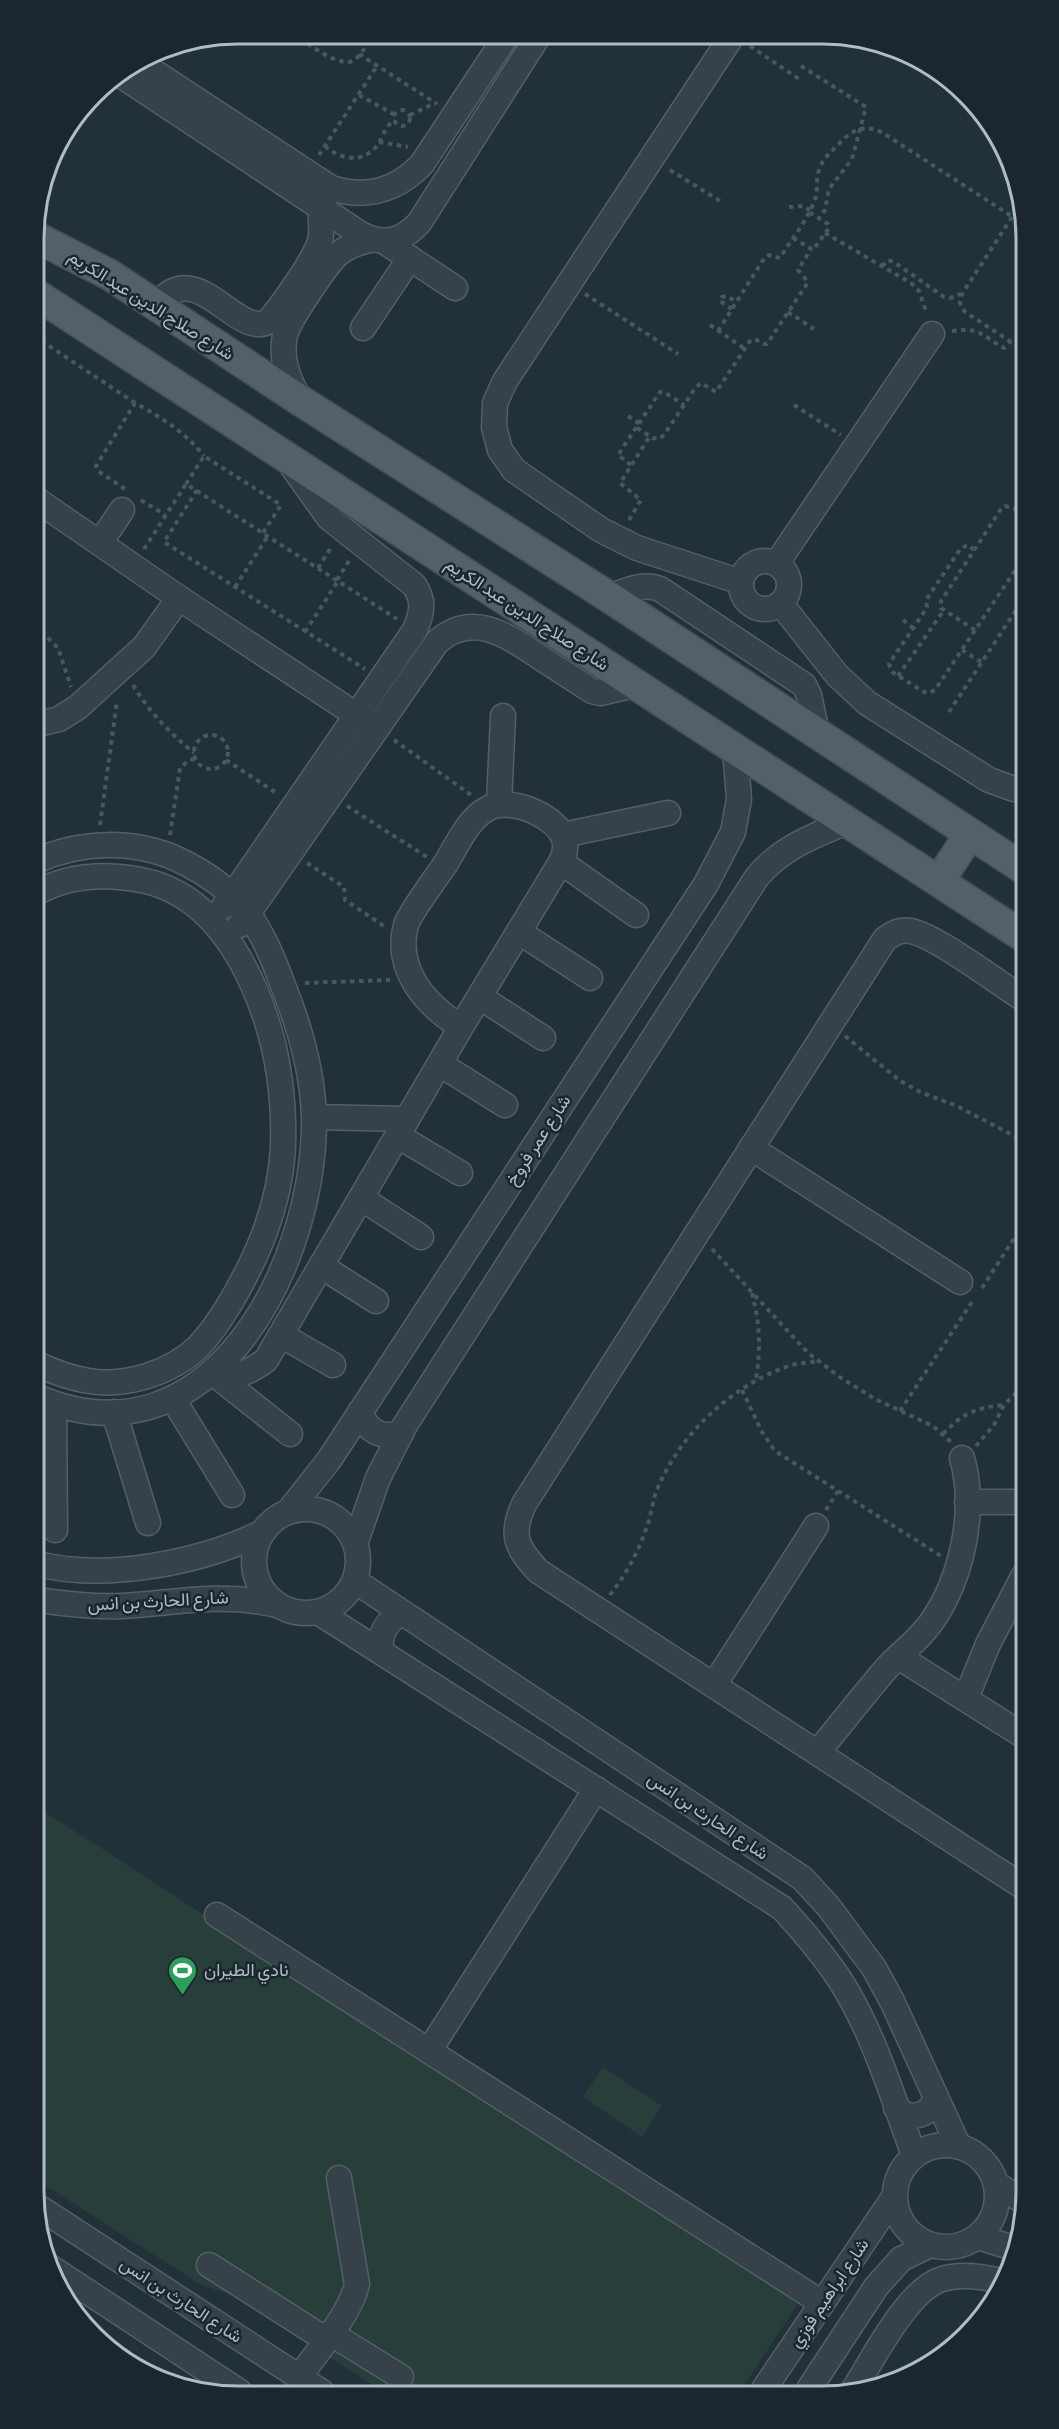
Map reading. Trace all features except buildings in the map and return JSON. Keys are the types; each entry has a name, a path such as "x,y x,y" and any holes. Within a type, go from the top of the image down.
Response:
{"main road":[{"name":"شارع صلاح الدين عبد الكريم","path":"44,242 110,275 301,401 609,597 1016,864"},
{"name":"شارع صلاح الدين عبد الكريم","path":"44,300 1016,931"},
{"path":"939,881 970,834"}],"street":[{"path":"325,197 347,193 381,192 411,176 422,164 445,109 499,44"},
{"path":"301,401 288,376 285,363 285,339 291,324 331,262 348,246 398,239 410,233 419,223 533,44"},
{"path":"734,44 652,158 505,381 495,403 494,427 500,450 514,470 600,530 637,548 743,589 754,606 774,606 837,675 867,703 989,780 1016,789"},
{"path":"147,67 308,172 325,197 322,229 316,250 268,322 252,324 205,294 193,289 168,294 156,306"},
{"path":"127,79 325,197 378,241 410,258 455,288"},
{"path":"363,328 410,258"},
{"path":"262,324 263,331 270,340 285,339"},
{"path":"777,563 932,334"},
{"path":"212,919 233,895 382,680 415,630 422,604 420,593 414,585 329,518 286,457"},
{"path":"44,505 179,598 377,728"},
{"path":"100,543 122,510"},
{"path":"722,630 743,589 744,573 751,566 768,561 777,563 789,578 790,587 744,644"},
{"path":"609,597 640,586 651,585 744,644 804,685 809,695 817,733"},
{"path":"44,723 59,719 78,707 122,668 144,646 179,598"},
{"path":"229,938 249,913 437,642 446,634 458,629 476,627 493,629 510,637 592,691 600,693 636,684"},
{"path":"494,806 503,716"},
{"name":"شارع عمر فروخ","path":"288,1512 329,1460 715,867 733,832 739,799 735,749"},
{"path":"213,1373 233,1376 251,1371 266,1360 461,1027 561,862 566,845 557,828 535,812 509,803 494,806 473,821 407,923 404,939 406,960 412,979 433,1007 461,1027"},
{"path":"563,836 668,813"},
{"path":"355,1544 378,1478 401,1433 750,888 771,860 791,847 848,822"},
{"path":"44,857 53,853 98,846 130,846 168,855 202,871 233,895 249,913 274,961 293,1011 307,1063 314,1117 312,1164 303,1210 289,1255 269,1297 250,1327 213,1373 194,1388 150,1407 114,1412 77,1410 46,1401 55,1530"},
{"path":"561,862 636,915"},
{"path":"715,867 750,888"},
{"path":"44,889 81,877 116,876 151,882 184,897 212,919 229,938 255,987 273,1039 282,1093 283,1148 274,1203 257,1255 231,1303 198,1347 174,1364 148,1376 119,1382 90,1381 61,1375 44,1367"},
{"path":"1015,1882 538,1571 523,1554 515,1535 518,1518 524,1504 885,939 897,931 911,931 933,940 1016,994"},
{"path":"519,932 590,978"},
{"path":"480,997 543,1038"},
{"path":"440,1064 505,1105"},
{"path":"314,1117 403,1127 459,1173"},
{"path":"751,1148 960,1282"},
{"path":"361,1198 421,1237"},
{"path":"321,1266 376,1301"},
{"path":"281,1335 333,1365"},
{"path":"213,1373 291,1434"},
{"path":"173,1399 232,1495"},
{"path":"114,1412 148,1523"},
{"path":"360,1412 366,1425 372,1430 386,1436 401,1433"},
{"path":"818,1752 886,1668 910,1648 930,1623 946,1596 964,1537 967,1502 962,1458"},
{"path":"967,1502 1015,1502"},
{"path":"304,1509 320,1511 335,1518 347,1529 355,1544 358,1569 355,1581 340,1601 318,1612 290,1611 277,1605 265,1593 257,1579 254,1563 256,1547 263,1532 273,1521 288,1512 304,1509"},
{"path":"714,1685 816,1526"},
{"name":"شارع الحارث بن انس","path":"44,1565 86,1571 124,1570 217,1551 263,1532"},
{"name":"شارع الحارث بن انس","path":"355,1581 802,1878 828,1906 874,1968 892,2001 958,2145"},
{"path":"966,1698 988,1644 1015,1590"},
{"name":"شارع الحارث بن انس","path":"44,1601 78,1605 120,1606 227,1597 253,1599 277,1605"},
{"name":"شارع الحارث بن انس","path":"318,1612 782,1908 813,1943 841,1981 863,2022 914,2155"},
{"path":"381,1652 380,1644 384,1628 388,1622 402,1612"},
{"path":"899,1657 1015,1730"},
{"path":"429,2051 596,1789"},
{"path":"217,1915 822,2303"},
{"path":"897,2108 906,2115 918,2116 930,2109 936,2097"},
{"path":"942,2144 958,2145 975,2154 989,2167 996,2184 998,2198 995,2213 988,2226 978,2237 963,2245 946,2248 930,2245 911,2234 899,2217 894,2197 899,2174 914,2155 928,2147 942,2144"},
{"path":"299,2377 352,2300 357,2284 339,2178"},
{"path":"996,2184 1015,2196"},
{"name":"شارع ابراهيم فوزي","path":"767,2386 894,2197"},
{"name":"شارع الحارث بن انس","path":"45,2211 313,2386"},
{"path":"978,2237 1007,2246"},
{"name":"شارع ابراهيم فوزي","path":"811,2386 876,2287 901,2259 930,2245"},
{"path":"209,2265 400,2377"},
{"path":"859,2381 910,2302 924,2287 943,2278 964,2276 993,2280"},
{"path":"66,2280 230,2385"}],"path":[{"path":"310,44 342,63 352,62 366,44"},
{"path":"746,44 802,81"},
{"path":"359,54 445,109"},
{"path":"308,172 377,66"},
{"path":"801,66 866,107 852,159 829,189 825,210 819,218"},
{"path":"359,94 403,126 407,124 410,115"},
{"path":"325,146 333,154 344,158 366,155 375,148 385,129 403,110 410,115 445,109"},
{"path":"718,331 765,257 769,255 780,258 793,238 816,200 818,171 826,156 845,135 861,128 874,128 1012,217 962,294 960,303 965,312 1016,345"},
{"path":"652,158 720,201"},
{"path":"628,416 650,436 659,439 701,383 718,391 752,339 765,345 808,282 798,270 829,226 803,206 789,207"},
{"path":"825,232 911,283 919,291 924,301 932,334 970,329 1004,348 1011,341"},
{"path":"793,238 811,249"},
{"path":"882,266 888,260 894,262 944,297 950,298 962,294"},
{"path":"569,284 678,354"},
{"path":"732,309 722,303 722,297 726,296 737,302"},
{"path":"788,312 814,328"},
{"path":"710,325 745,349"},
{"path":"44,343 175,427 191,440 204,456 281,505 263,533"},
{"path":"631,465 618,456 662,391 684,405"},
{"path":"135,403 97,464 96,470 165,516"},
{"path":"794,405 856,446"},
{"path":"617,538 641,502 621,483 650,436"},
{"path":"132,566 204,456"},
{"path":"186,483 415,630"},
{"path":"197,490 164,542 382,680"},
{"path":"975,630 941,608 941,601 1001,508 1009,506 1016,509"},
{"path":"235,587 268,536"},
{"path":"974,550 968,545 961,548 926,600 927,607 889,664 890,669 898,676 924,692 929,693 934,690 1016,569"},
{"path":"305,632 338,581"},
{"path":"898,676 944,610"},
{"path":"949,711 1016,610"},
{"path":"903,620 913,628"},
{"path":"44,636 58,648 78,707"},
{"path":"962,650 981,662"},
{"path":"122,668 147,707 165,728 194,753"},
{"path":"98,846 122,668"},
{"path":"377,728 494,806"},
{"path":"214,735 225,741 227,747 226,759 217,768 211,769 199,764 194,753 197,741 202,737 214,735"},
{"path":"168,855 180,768 189,760 195,759"},
{"path":"226,759 295,805"},
{"path":"330,796 443,867"},
{"path":"291,852 344,887 345,900 404,939"},
{"path":"283,984 412,979"},
{"path":"830,1025 899,1080 920,1092 957,1106 1016,1137"},
{"path":"697,1233 808,1353 875,1399 933,1426 943,1434 962,1458 980,1443 994,1425 1004,1405 1015,1394"},
{"path":"900,1411 1015,1236"},
{"path":"752,1292 759,1321 760,1350 756,1379"},
{"path":"599,1610 620,1582 635,1555 647,1526 655,1495 674,1456 700,1422 756,1379 788,1366 818,1361"},
{"path":"742,1390 762,1432 776,1451 957,1566"},
{"path":"943,1434 959,1418 970,1412 981,1407 1004,1405"}],"green space":[{"name":"نادي الطيران","path":"44,1811 800,2301 744,2386 374,2386 235,2296 201,2285 44,2185"},
{"path":"603,2067 662,2106 642,2137 583,2097"}],"place":[{"name":"نادي الطيران","path":"183,1996"}]}
